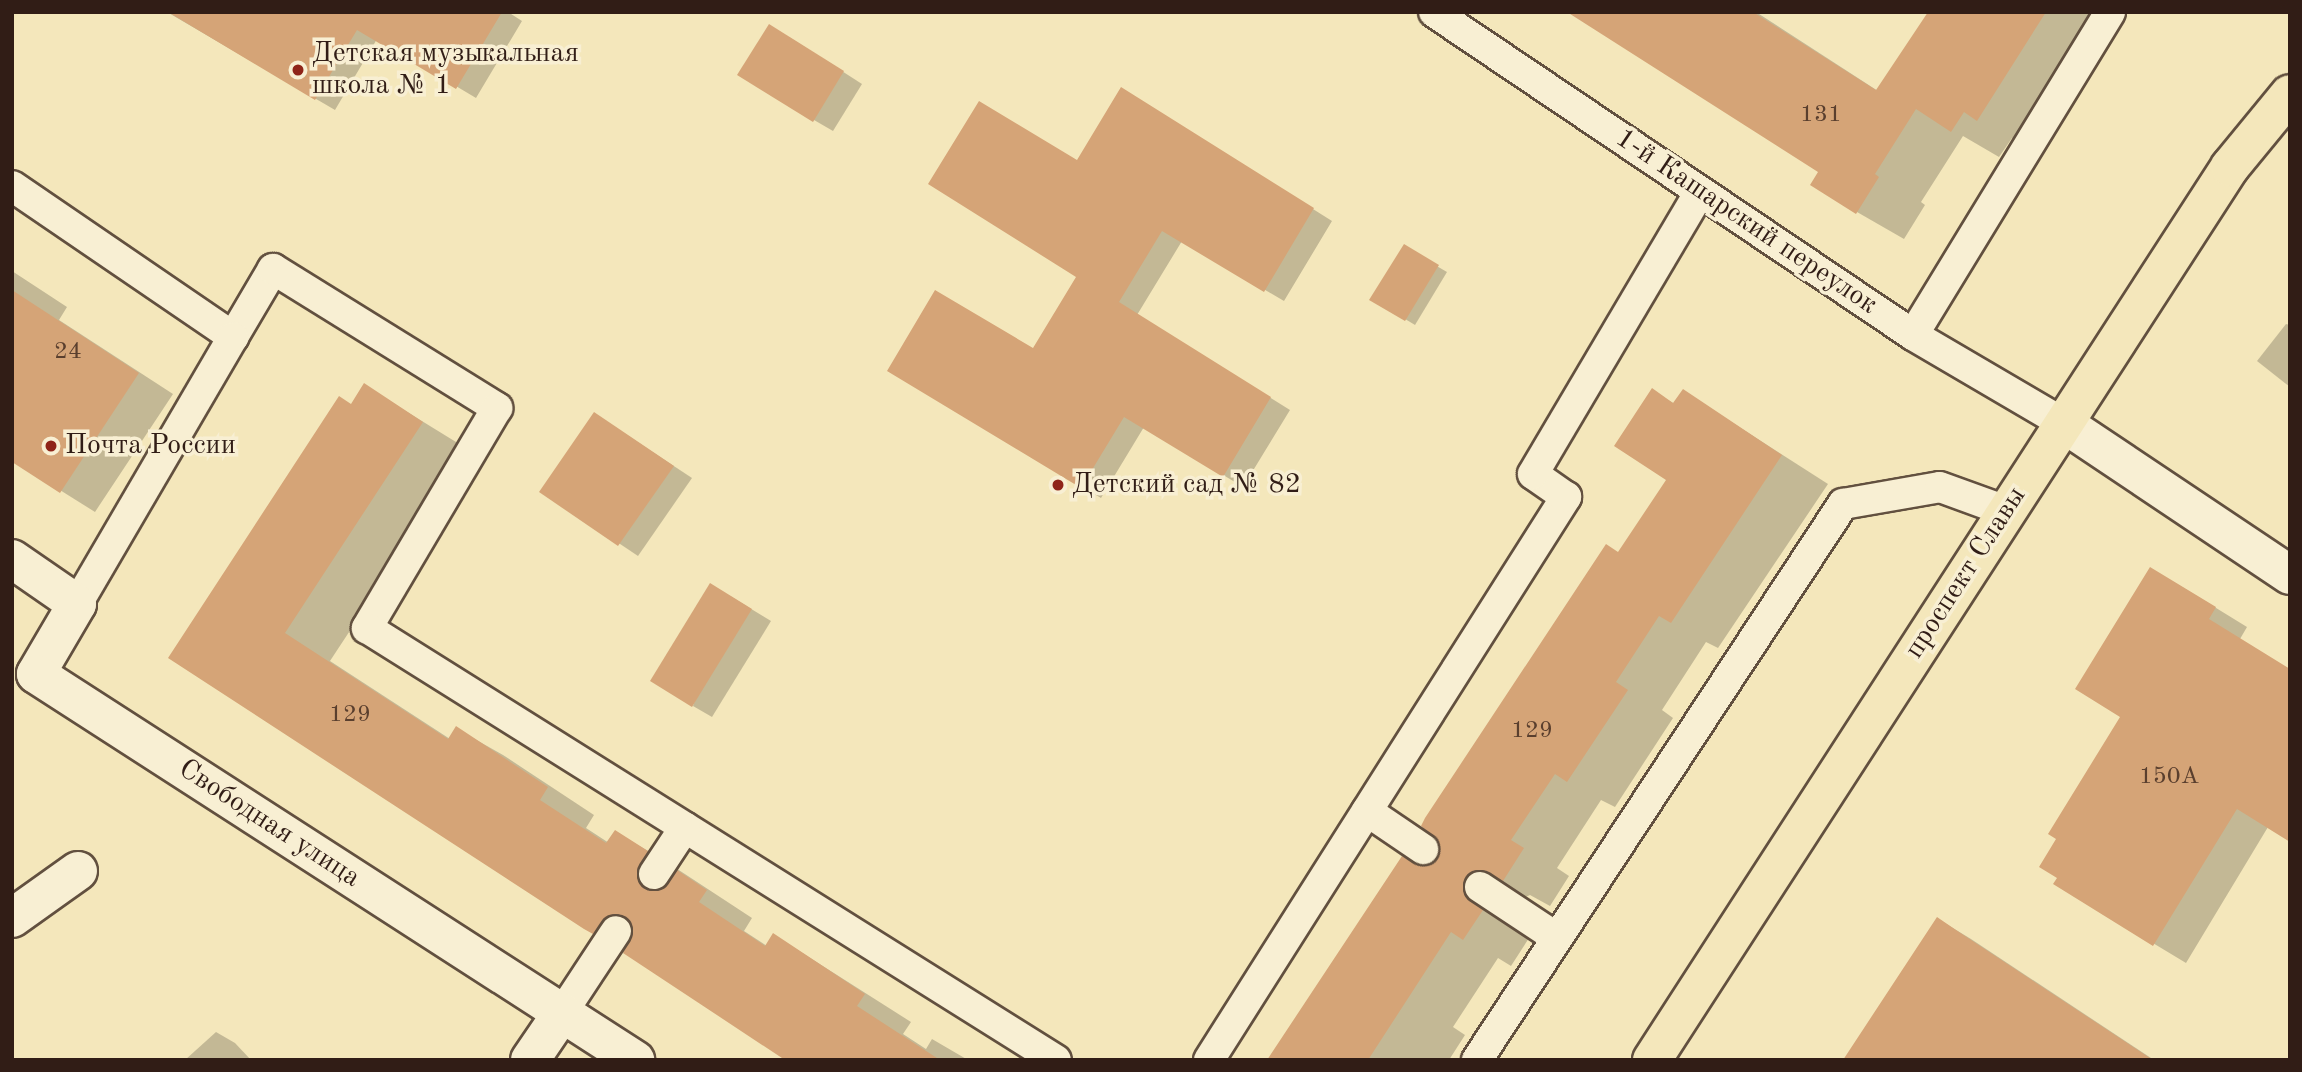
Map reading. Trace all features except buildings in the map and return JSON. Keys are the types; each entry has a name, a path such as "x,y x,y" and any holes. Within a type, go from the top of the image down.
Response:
{"main road":[{"name":"проспект Славы","path":"1652,1060 2230,167 2290,94"}],"street":[{"path":"2063,424 2290,575"},
{"path":"12,559 77,604"},
{"name":"Свободная улица","path":"77,604 36,674 635,1060"},
{"path":"12,918 78,871"},
{"path":"530,1060 562,1013"}],"lane":[{"name":"1-й Кашарский переулок","path":"1434,12 1913,335 2063,424"},
{"path":"1913,335 2110,12"},
{"path":"12,186 233,337"},
{"path":"1209,1060 1566,497 1532,474 1700,192"},
{"path":"77,604 272,270 497,408 367,628 1055,1060"},
{"path":"1477,1060 1843,504 1940,487 2006,511"},
{"path":"1367,811 1423,849"},
{"path":"654,874 685,827"},
{"path":"1480,887 1557,938"},
{"path":"562,1013 616,931"}],"place":[{"name":"Детская музыкальная школа № 1","path":"298,70"},
{"name":"Почта России","path":"51,446"},
{"name":"Детский сад № 82","path":"1058,485"}]}
